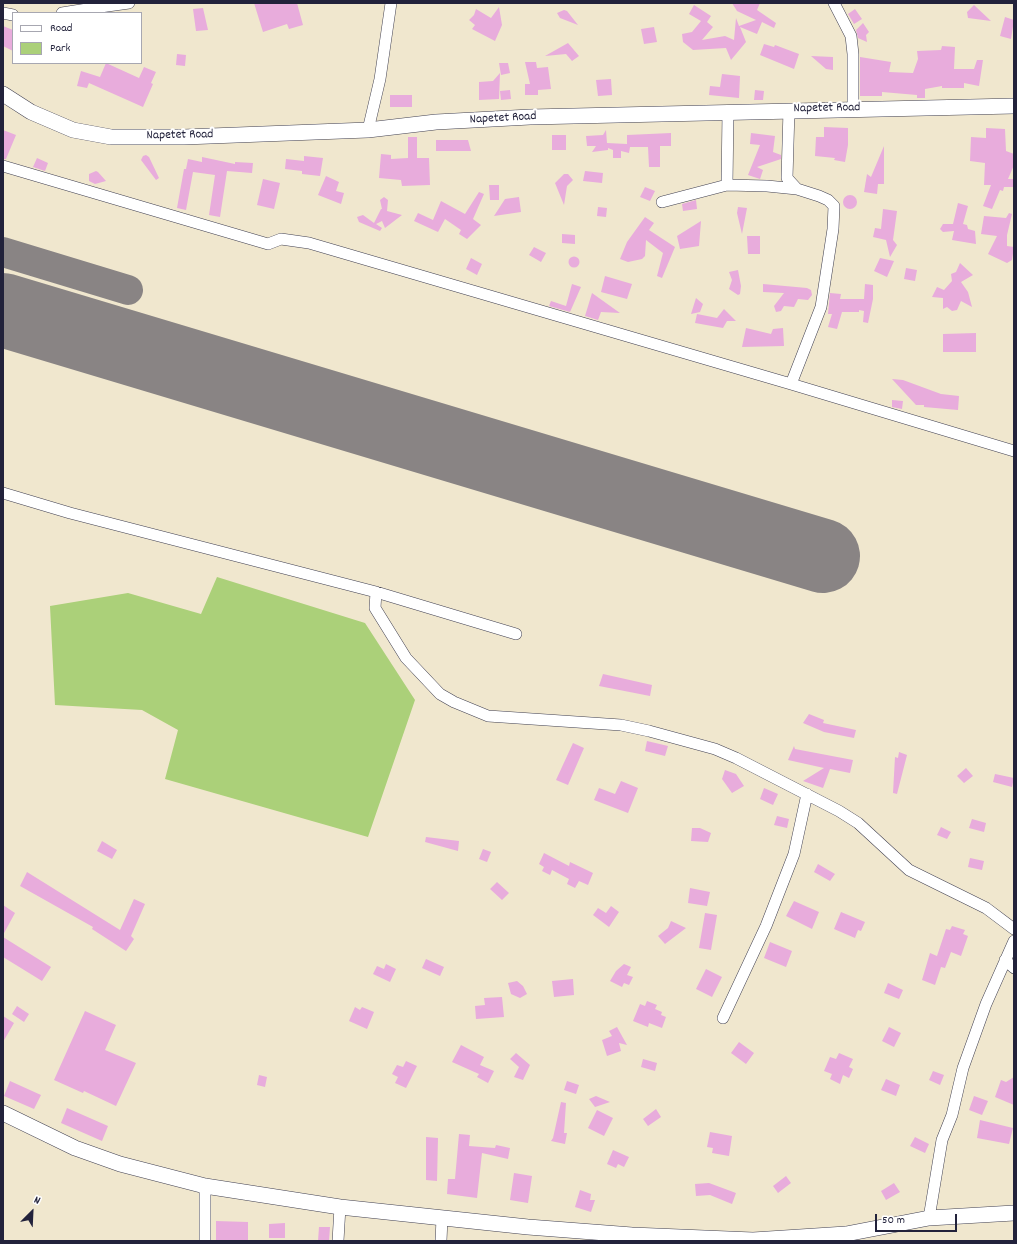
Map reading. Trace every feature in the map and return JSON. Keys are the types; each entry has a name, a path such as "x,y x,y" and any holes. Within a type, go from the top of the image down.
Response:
{"street":[{"path":"67,12 102,5 116,6 129,3"},
{"path":"368,130 380,79 391,3"},
{"path":"834,3 851,36 853,54 853,108"},
{"name":"Napetet Road","path":"3,94 50,122 90,134 111,137 184,138 368,130 436,122 530,117 853,108 1014,106"},
{"path":"789,110 787,178 796,189"},
{"path":"727,185 728,112"},
{"path":"3,166 268,244 281,240 309,243 1014,451"},
{"path":"662,202 727,185 767,186 796,189 828,200 834,206 833,229 822,307 791,384"},
{"path":"3,493 70,513 376,592 516,634"},
{"path":"376,592 375,608 406,658 440,694 454,702 488,716 566,723 606,723 649,731 715,749 807,794 858,823 909,870 986,908 1014,929"},
{"path":"723,1018 766,926 794,854 807,794"},
{"path":"929,1218 942,1140 952,1115 963,1068 972,1041 1014,941"},
{"path":"1005,960 1014,968"},
{"path":"3,1113 75,1148 120,1164 205,1186 340,1207 442,1218 632,1235 753,1240 846,1237 929,1218 1014,1213"},
{"path":"205,1186 205,1241"},
{"path":"338,1241 340,1207"},
{"path":"441,1241 442,1218"}],"green space":[{"path":"217,577 365,623 415,700 368,837 165,779 178,730 142,710 55,705 50,606 128,593 201,614"}],"building":[{"path":"254,3 297,3 303,25 289,29 287,24 263,32"},
{"path":"732,3 760,3 757,10 776,23 774,28 762,22 757,34 740,27 746,42 731,60 726,48 693,50 683,42 682,34 692,32 701,21 689,14 694,5 711,16 707,22 713,27 702,40 725,36 734,40 736,18 739,26 756,20 737,11"},
{"path":"974,5 991,21 968,18 967,12"},
{"path":"499,7 502,25 495,41 472,29 475,25 469,20 474,15 476,9 491,18"},
{"path":"203,8 208,30 196,31 193,9"},
{"path":"855,9 862,19 854,24 848,14"},
{"path":"564,10 567,11 578,25 560,18 557,13"},
{"path":"1005,17 1014,20 1011,39 1000,36"},
{"path":"863,23 869,32 866,35 867,42 858,38 856,30"},
{"path":"3,26 12,30 12,50 3,46"},
{"path":"654,27 657,42 644,44 641,29"},
{"path":"568,43 579,56 572,61 566,54 545,56"},
{"path":"764,44 774,47 775,45 799,54 794,69 760,55"},
{"path":"942,46 955,47 954,69 974,69 977,60 983,60 979,86 964,83 964,88 942,88 942,86 925,89 925,98 917,98 917,95 882,92 882,96 860,96 860,57 891,62 889,72 913,73 918,59 917,51 941,50"},
{"path":"177,54 186,55 185,66 176,65"},
{"path":"811,56 833,57 833,70 826,69"},
{"path":"525,62 536,62 537,68 548,67 551,89 538,90 538,95 525,95 525,84 530,84"},
{"path":"499,63 508,63 510,73 501,75"},
{"path":"106,64 139,78 144,67 156,72 151,83 153,84 143,107 89,83 87,88 77,86 81,71 100,77"},
{"path":"500,73 499,99 479,100 479,82 493,81"},
{"path":"722,74 740,76 739,98 709,95 710,86 720,87"},
{"path":"611,79 612,95 598,96 596,80"},
{"path":"510,90 511,99 501,100 500,91"},
{"path":"755,90 764,91 763,100 754,100"},
{"path":"390,95 412,95 412,107 390,107"},
{"path":"824,127 848,128 848,145 845,162 834,160 835,158 815,156 816,137 824,137"},
{"path":"986,128 1005,129 1006,151 1014,154 1014,165 1008,179 1014,179 1014,187 1004,187 1003,191 1000,190 992,209 983,206 991,185 984,185 985,163 970,161 971,137 986,138"},
{"path":"3,130 16,135 6,159 3,159"},
{"path":"606,130 607,143 627,144 627,135 671,133 671,146 660,146 660,167 649,167 648,147 630,147 629,153 621,151 621,158 613,158 613,150 608,148 608,150 592,152 596,146 587,146 586,136 603,135"},
{"path":"751,133 775,136 773,152 781,155 781,159 757,167 763,170 760,179 748,175 760,145 750,144"},
{"path":"552,135 566,135 566,150 552,150"},
{"path":"408,137 417,137 417,158 429,158 430,185 402,186 401,180 379,178 381,154 391,155 391,159 408,158"},
{"path":"436,140 468,140 471,151 436,151"},
{"path":"884,146 884,184 878,184 877,194 864,192 867,174 871,177"},
{"path":"146,155 149,157 159,178 156,180 141,160 143,156"},
{"path":"304,156 323,158 320,176 302,174 302,171 285,169 286,159 304,161"},
{"path":"202,157 235,164 235,162 253,163 252,173 227,171 220,217 209,215 215,175 193,172 186,210 177,208 184,169 186,169 188,159 202,162"},
{"path":"37,158 48,163 45,171 33,167"},
{"path":"96,171 106,181 95,184 89,181 89,174"},
{"path":"585,171 603,173 602,183 583,181"},
{"path":"564,174 568,174 573,180 567,186 564,205 555,183"},
{"path":"326,176 339,182 336,191 344,193 341,204 318,195"},
{"path":"263,179 280,183 274,209 257,205"},
{"path":"489,185 499,185 499,200 490,200"},
{"path":"645,187 655,191 650,201 640,197"},
{"path":"479,192 484,194 473,219 481,225 467,239 459,234 461,230 445,219 438,232 414,221 418,213 433,220 441,201 465,214"},
{"path":"850,195 855,197 857,202 855,207 850,209 845,207 843,202 845,197"},
{"path":"384,197 388,200 387,211 402,215 385,228 382,221 376,224 382,228 380,231 359,222 357,217 363,215 374,223 382,209 380,200"},
{"path":"519,197 521,212 494,216 505,199"},
{"path":"696,200 697,209 683,211 682,204"},
{"path":"958,203 968,206 963,224 967,225 968,229 975,231 976,244 952,240 954,231 943,232 940,229 943,224 953,224"},
{"path":"598,207 607,208 606,217 597,216"},
{"path":"738,207 747,208 742,234 737,213"},
{"path":"883,209 897,211 893,240 897,245 890,257 886,240 873,237 875,228 881,229"},
{"path":"1009,213 1012,214 1007,235 1007,246 1014,247 1012,260 1007,263 988,254 997,236 981,234 984,216 1006,218"},
{"path":"645,217 654,223 649,230 675,247 662,278 657,276 663,253 646,240 645,256 642,259 628,262 620,259 627,242"},
{"path":"701,221 699,246 680,249 677,236"},
{"path":"562,234 575,235 575,244 562,243"},
{"path":"747,236 760,236 760,254 748,254"},
{"path":"534,247 546,253 541,262 529,255"},
{"path":"574,256 578,258 580,262 578,266 574,268 570,266 568,262 570,258"},
{"path":"471,258 482,264 477,275 466,269"},
{"path":"880,258 894,261 887,277 874,271"},
{"path":"960,263 973,275 961,282 968,292 972,307 961,301 957,310 952,311 947,307 943,309 943,298 932,297 937,287 944,290 952,281 951,274 956,272"},
{"path":"906,268 917,270 915,281 904,279"},
{"path":"738,270 741,286 740,294 738,295 729,289 732,280 729,272"},
{"path":"605,276 632,284 627,299 601,292"},
{"path":"572,284 581,287 570,312 549,306 551,301 566,306"},
{"path":"763,284 807,288 811,290 812,295 808,300 798,299 794,307 784,306 781,311 776,312 774,306 784,293 763,292"},
{"path":"865,284 873,285 873,299 868,323 863,322 864,311 859,310 859,312 842,312 837,329 828,327 832,314 828,314 830,293 841,294 840,299 864,299"},
{"path":"592,293 620,313 601,312 598,320 585,316"},
{"path":"696,298 703,304 700,312 691,314"},
{"path":"724,309 736,321 727,321 723,328 695,323 697,314 717,318"},
{"path":"746,328 771,334 773,329 783,328 784,346 742,347"},
{"path":"976,333 976,352 943,352 943,334"},
{"path":"892,379 903,380 941,394 959,396 958,410 916,405"},
{"path":"892,400 903,401 902,409 892,407"},
{"path":"603,674 652,685 650,696 599,686"},
{"path":"809,714 824,720 823,723 856,730 854,738 824,732 803,723"},
{"path":"647,741 668,746 665,756 645,751"},
{"path":"573,743 584,748 568,785 556,780"},
{"path":"794,746 795,749 853,760 850,773 830,769 823,788 803,781 824,768 788,760"},
{"path":"899,752 907,755 897,794 893,793 895,757 898,758"},
{"path":"966,768 973,776 964,783 957,776"},
{"path":"725,770 736,774 744,786 732,793 722,779"},
{"path":"995,774 1014,778 1012,787 993,782"},
{"path":"621,781 638,788 628,813 594,800 599,788 615,794"},
{"path":"764,788 778,794 773,805 760,799"},
{"path":"777,816 789,819 787,828 774,825"},
{"path":"972,819 986,823 984,832 969,828"},
{"path":"941,827 951,832 947,839 937,835"},
{"path":"692,828 700,828 711,833 708,842 691,841"},
{"path":"426,837 459,841 458,851 425,842"},
{"path":"102,841 117,850 112,859 97,851"},
{"path":"483,849 491,852 487,862 479,859"},
{"path":"544,853 569,866 570,862 593,873 588,885 579,881 575,888 567,884 569,879 552,870 550,875 542,871 544,867 539,864"},
{"path":"970,858 984,861 982,870 968,867"},
{"path":"818,864 835,874 830,881 814,872"},
{"path":"27,872 120,930 134,899 145,904 131,936 134,939 126,951 92,929 93,927 20,886"},
{"path":"497,882 509,893 502,900 490,889"},
{"path":"690,888 710,892 707,906 688,903"},
{"path":"794,901 819,912 812,929 786,916"},
{"path":"3,905 15,913 3,935"},
{"path":"611,906 619,912 609,927 593,915 598,908 606,913"},
{"path":"841,912 865,922 861,931 858,930 855,938 834,929"},
{"path":"705,913 717,915 711,950 699,948"},
{"path":"671,921 686,928 665,944 658,936 668,928"},
{"path":"952,926 965,930 963,934 968,936 961,956 951,952 945,968 941,967 935,985 922,980 930,953 937,956 946,929 950,930"},
{"path":"3,937 51,967 42,981 3,957"},
{"path":"770,942 792,951 786,967 764,958"},
{"path":"426,959 444,967 440,976 422,968"},
{"path":"386,964 396,969 390,982 373,974 377,966 384,969"},
{"path":"624,964 631,967 627,975 633,977 629,985 624,983 622,987 610,981 616,971"},
{"path":"706,969 722,977 712,997 696,989"},
{"path":"573,979 574,995 554,997 552,981"},
{"path":"517,981 523,986 527,994 520,998 511,994 508,983"},
{"path":"888,983 903,990 899,999 884,993"},
{"path":"502,997 504,1017 476,1019 475,1006 485,1005 484,998"},
{"path":"647,1001 657,1005 655,1009 662,1012 661,1015 666,1017 662,1028 649,1023 648,1027 633,1021 640,1004 645,1006"},
{"path":"17,1006 29,1014 24,1022 12,1014"},
{"path":"355,1007 360,1010 362,1007 374,1012 367,1029 349,1021"},
{"path":"85,1011 116,1025 105,1050 136,1063 116,1106 84,1091 83,1093 54,1080"},
{"path":"3,1016 14,1023 3,1042"},
{"path":"617,1027 627,1045 619,1043 621,1051 607,1056 602,1040 612,1036 609,1031"},
{"path":"889,1027 901,1033 894,1047 882,1041"},
{"path":"739,1042 754,1053 746,1064 731,1053"},
{"path":"461,1045 484,1057 480,1065 494,1071 488,1083 477,1077 479,1074 452,1062"},
{"path":"516,1053 530,1065 523,1080 514,1077 519,1067 510,1059"},
{"path":"839,1053 853,1059 849,1067 853,1069 849,1078 843,1075 840,1084 830,1079 832,1074 824,1071 830,1057 836,1059"},
{"path":"643,1059 657,1063 655,1071 641,1067"},
{"path":"406,1061 417,1066 406,1088 395,1083 398,1077 392,1074 397,1065 403,1067"},
{"path":"933,1071 944,1075 940,1085 929,1080"},
{"path":"259,1075 267,1077 265,1087 257,1085"},
{"path":"1014,1077 1014,1105 995,1097 1001,1080 1006,1082"},
{"path":"886,1079 900,1085 896,1096 881,1090"},
{"path":"10,1081 41,1095 34,1109 4,1096"},
{"path":"567,1081 579,1085 576,1094 564,1090"},
{"path":"596,1096 610,1102 595,1107 589,1099"},
{"path":"974,1096 988,1101 982,1115 969,1110"},
{"path":"561,1102 566,1103 564,1133 567,1133 565,1144 551,1141"},
{"path":"67,1108 108,1126 102,1141 61,1123"},
{"path":"656,1109 661,1117 648,1126 643,1119"},
{"path":"597,1110 613,1118 604,1136 588,1128"},
{"path":"980,1120 1013,1128 1009,1144 977,1138"},
{"path":"710,1132 732,1136 729,1156 712,1153 713,1148 707,1147"},
{"path":"459,1134 470,1135 469,1146 495,1148 496,1145 510,1148 508,1159 482,1153 477,1198 447,1194 448,1179 455,1179"},
{"path":"426,1137 438,1138 437,1181 426,1180"},
{"path":"915,1137 929,1144 925,1153 910,1146"},
{"path":"613,1150 629,1157 624,1167 618,1164 616,1168 607,1164"},
{"path":"514,1173 532,1176 528,1203 510,1200"},
{"path":"786,1176 791,1183 778,1193 773,1186"},
{"path":"709,1183 736,1193 732,1204 710,1195 696,1196 695,1184"},
{"path":"894,1183 900,1192 886,1200 881,1191"},
{"path":"580,1190 591,1194 590,1200 595,1200 591,1212 575,1207"},
{"path":"216,1221 248,1222 248,1241 216,1241"},
{"path":"285,1223 285,1238 269,1238 269,1224"},
{"path":"319,1227 330,1227 329,1241 318,1241"}],"taxiway":[{"path":"3,252 128,290"}],"runway":[{"path":"3,310 823,556"}]}
